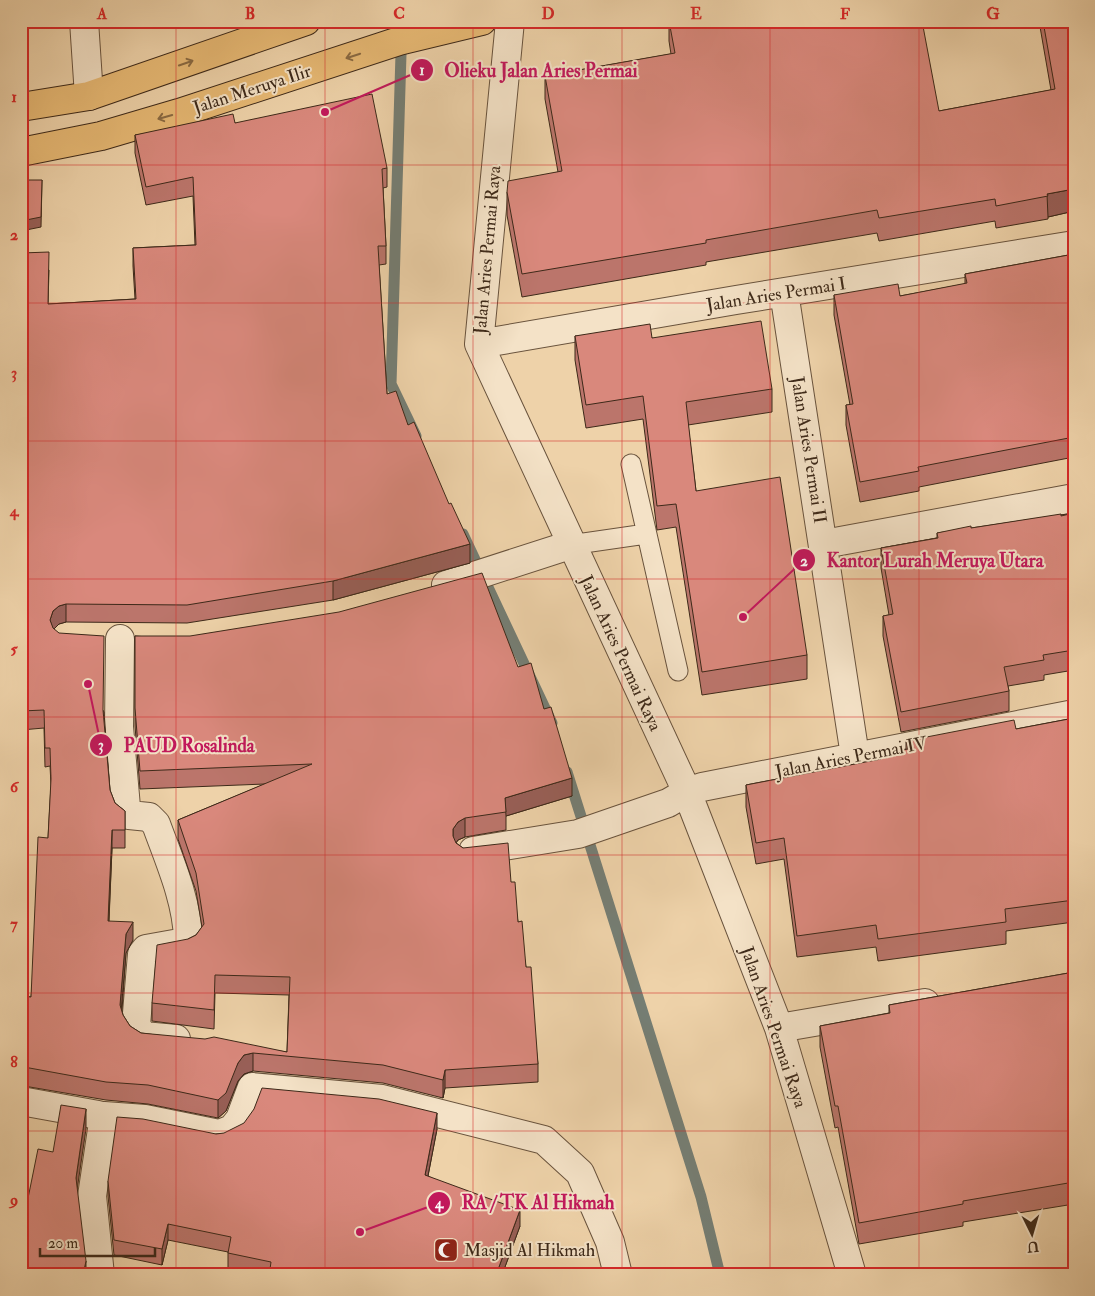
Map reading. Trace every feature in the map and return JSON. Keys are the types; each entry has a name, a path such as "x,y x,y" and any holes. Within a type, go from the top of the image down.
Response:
{"main road":[{"path":"21,107 89,96 306,21"},
{"name":"Jalan Meruya Ilir","path":"21,152 100,136 179,113 399,41 480,22"}],"street":[{"path":"84,21 89,96"},
{"name":"Jalan Aries Permai Raya","path":"510,21 478,344 570,545 779,1028 852,1275"},
{"name":"Jalan Aries Permai I","path":"478,344 784,292 1074,246"},
{"name":"Jalan Aries Permai II","path":"784,292 855,756"},
{"path":"824,544 1074,498"},
{"path":"418,593 464,581 570,545"},
{"path":"93,638 150,639"},
{"path":"120,639 119,727 126,806 129,815 149,817 156,824 186,913 188,930 188,939 185,942 146,949 142,954 136,1025 143,1036 197,1041"},
{"name":"Jalan Aries Permai IV","path":"468,852 578,834 678,797 855,756 1074,714"},
{"path":"779,1028 947,999"},
{"path":"21,1101 104,1116 145,1119 219,1134 232,1130 240,1119 252,1087 382,1098 544,1140 580,1173 610,1242 618,1275"},
{"path":"100,1275 92,1196 104,1116"}],"lane":[{"path":"631,464 678,671"},
{"path":"570,545 646,534"}],"building":[{"path":"669,21 922,21 939,111 1055,89 1043,21 1074,21 1074,189 996,206 995,199 879,218 877,210 706,240 706,243 522,274 507,192 508,181 562,171 545,76 675,53"},
{"path":"372,94 387,168 382,169 386,246 378,246 387,394 396,391 408,425 414,422 449,504 451,503 470,544 333,581 187,605 66,604 59,606 53,611 50,620 53,628 59,633 104,636 103,710 110,790 115,803 125,811 125,830 112,830 108,921 133,922 126,934 120,1005 123,1015 130,1026 141,1033 205,1039 214,1037 287,1052 290,977 215,975 214,1010 152,1003 157,945 188,939 196,935 204,924 196,873 178,820 312,764 140,771 135,708 135,636 190,636 339,612 482,573 518,667 531,663 544,709 551,707 572,778 505,798 506,812 465,818 458,822 453,829 456,843 463,848 508,843 511,882 515,882 518,922 522,921 526,967 531,967 538,1064 445,1070 443,1080 383,1065 253,1053 244,1055 238,1063 226,1093 218,1100 148,1085 106,1082 21,1068 21,996 31,997 38,837 48,838 51,779 50,748 45,748 44,710 21,711 21,253 49,252 48,304 136,299 133,248 196,245 193,177 146,187 135,135 233,114 235,123"},
{"path":"21,180 42,180 41,217 21,221"},
{"path":"1074,254 1074,437 918,467 919,471 860,482 846,405 853,404 834,295 898,284 900,296 967,283 965,274"},
{"path":"761,321 772,389 686,402 696,491 780,477 807,655 702,672 676,504 657,506 643,396 586,405 575,336 650,324 652,338"},
{"path":"1074,513 1074,650 1043,655 1044,660 1004,667 1009,691 901,712 883,616 893,614 881,548 938,538 937,533 971,526 971,528"},
{"path":"1074,718 1074,900 1005,909 1006,922 878,939 876,925 797,936 784,838 756,843 746,785 881,759 881,754 908,749 906,741 1014,720 1016,729"},
{"path":"1074,972 1074,1182 963,1201 963,1204 859,1223 838,1106 835,1106 820,1026 890,1013 889,1005"},
{"path":"262,1088 379,1099 437,1113 425,1175 520,1210 496,1275 297,1275 270,1269 271,1262 228,1253 231,1237 168,1224 162,1249 114,1240 108,1181 117,1117 143,1119 216,1134 224,1133 244,1123 254,1109"},
{"path":"61,1105 86,1109 76,1178 86,1261 83,1275 21,1275 21,1218 24,1218 38,1149 53,1152"}],"waterway":[{"path":"402,21 391,384 416,436"},
{"path":"463,534 552,723"},
{"path":"567,772 701,1197 720,1275"}],"place":[{"name":"Olieku Jalan Aries Permai","path":"325,112"},
{"name":"Kantor Lurah Meruya Utara","path":"743,617"},
{"name":"PAUD Rosalinda","path":"88,684"},
{"name":"RA / TK Al Hikmah","path":"360,1232"},
{"name":"Masjid Al Hikmah","path":"446,1250"}]}
